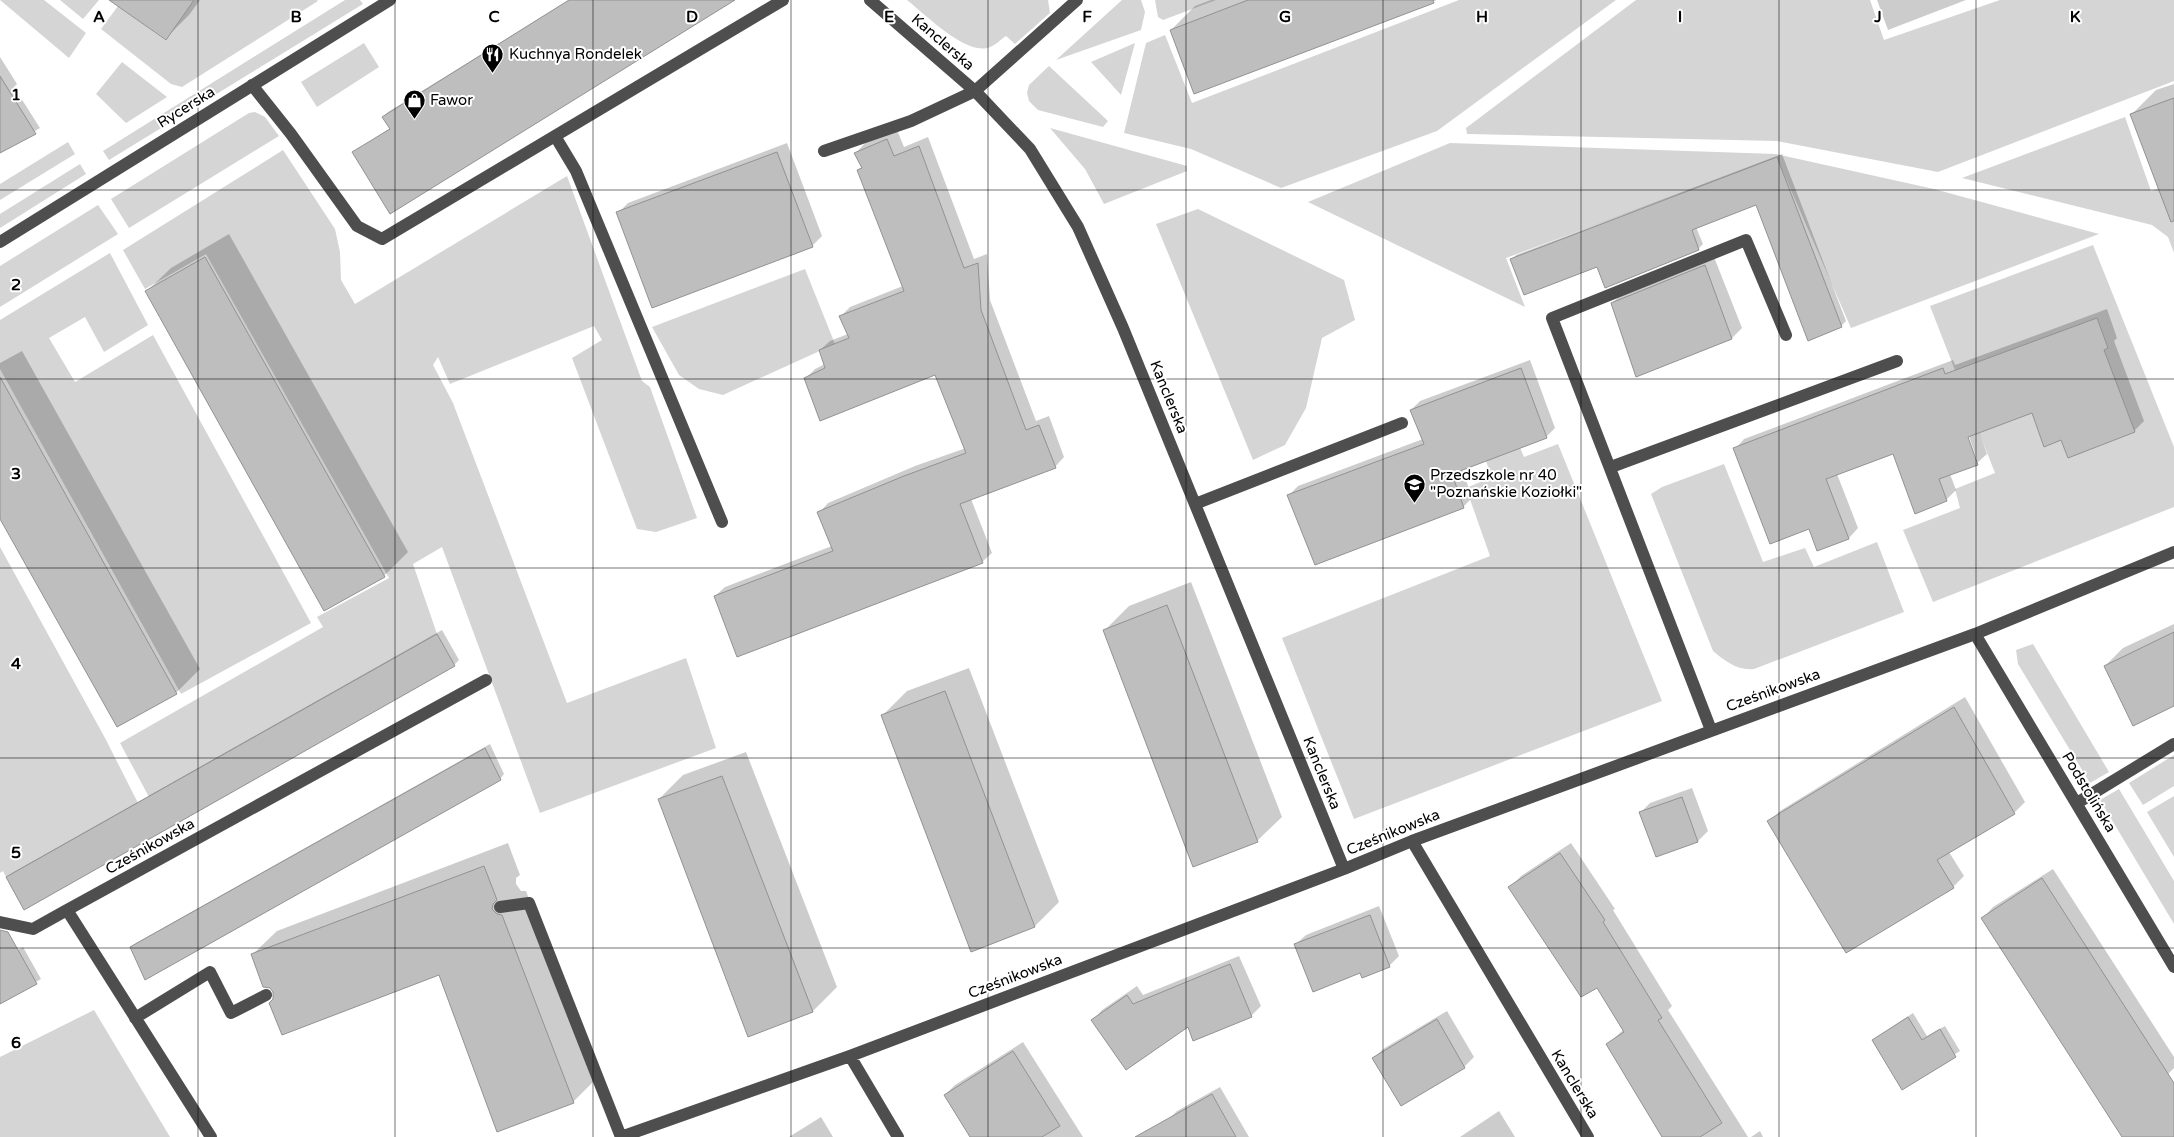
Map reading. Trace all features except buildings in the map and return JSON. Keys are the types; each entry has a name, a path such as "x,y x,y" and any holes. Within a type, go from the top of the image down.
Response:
{"street":[{"name":"Rycerska","path":"0,242 390,0"},
{"path":"252,85 291,134 357,226 382,239 783,0"},
{"name":"Kanclerska","path":"870,0 975,91 1030,149 1078,228 1123,328 1344,869"},
{"path":"824,151 911,121 975,91 1077,0"},
{"path":"555,136 576,171 722,522"},
{"path":"1711,730 1552,318 1746,240 1786,336"},
{"path":"1611,467 1897,361"},
{"path":"1195,504 1402,422"},
{"name":"Cześnikowska","path":"621,1137 850,1056 1344,869 1412,841 1976,634 2174,552"},
{"name":"Podstolińska","path":"1976,634 2174,967"},
{"name":"Cześnikowska","path":"0,922 32,929 486,680"},
{"path":"2076,803 2174,744"},
{"name":"Kanclerska","path":"1412,841 1588,1137"},
{"path":"500,907 529,903 621,1137"},
{"path":"67,910 211,1137"},
{"path":"135,1018 210,972 232,1013 266,995"},
{"path":"850,1056 898,1137"}],"shaded area":[{"path":"0,0 44,0 86,33 69,58"},
{"path":"60,0 99,0 83,19"},
{"path":"194,0 318,1 182,87 171,84 101,29 118,6 165,40"},
{"path":"345,0 360,0 363,4 109,160 103,151"},
{"path":"907,0 1048,0 1050,13 1015,44 1006,36 990,47 981,48 970,46 958,40 935,24"},
{"path":"1122,0 1141,0 1145,12 1141,30 1056,60"},
{"path":"1155,0 1216,0 1163,20 1158,17"},
{"path":"1459,0 1616,0 1437,131 1281,188 1191,149 1124,133 1146,43 1165,35 1192,103"},
{"path":"1636,0 1870,0 1884,40 2000,0 2174,0 2174,81 1938,172 1777,141 1467,134 1466,128"},
{"path":"364,43 379,67 317,107 301,82"},
{"path":"1135,43 1121,95 1091,62"},
{"path":"122,62 167,97 126,123 96,94"},
{"path":"1049,66 1108,121 1103,127 1038,110 1029,101 1027,93 1029,85"},
{"path":"255,112 265,117 279,136 129,228 111,199 249,113"},
{"path":"2125,117 2151,191 2174,183 2174,253 2168,237 2152,225 1962,178"},
{"path":"1050,128 1187,166 1187,171 1104,204 1085,169"},
{"path":"68,142 75,154 0,200 0,184"},
{"path":"1450,143 1776,154 1934,189 2099,234 1851,328 1777,158 1506,258 1525,307 1308,202"},
{"path":"283,150 335,229 340,252 341,280 355,304 567,176 642,381 650,387 697,518 656,532 637,529 572,358 602,340 594,326 450,384 438,357 433,365 453,403 567,703 686,658 716,748 540,813 442,547 413,564 437,634 149,797 120,743 323,627 317,617 389,578 206,254 145,289 123,250"},
{"path":"80,164 86,174 0,228 0,214"},
{"path":"98,205 118,234 0,307 0,266"},
{"path":"1198,209 1344,280 1355,320 1322,338 1306,408 1285,445 1253,460 1156,224"},
{"path":"2093,245 2174,447 2174,507 1933,602 1903,530 1960,508 1955,489 1995,473 1930,306"},
{"path":"110,253 148,325 104,352 85,317 49,338 75,382 153,335 311,623 181,694 0,369 0,320"},
{"path":"805,269 835,344 723,395 699,389 679,375 652,327"},
{"path":"1493,384 1524,457 1558,444 1662,701 1354,819 1282,638 1490,556 1466,488 1492,477 1462,398"},
{"path":"1724,464 1763,562 1805,548 1814,567 1877,542 1904,612 1754,669 1737,667 1713,651 1651,494 1662,487"},
{"path":"0,547 105,738 138,803 6,877 3,871 0,873"},
{"path":"2033,644 2109,772 2090,783 2018,664 2016,650"},
{"path":"2174,755 2174,786 2143,805 2129,783"},
{"path":"2119,789 2174,881 2174,924 2100,800"},
{"path":"2174,796 2174,857 2147,812"},
{"path":"94,1010 170,1137 0,1137 0,1057"}],"place":[{"name":"Kuchnya Rondelek","path":"493,73"},
{"name":"Fawor","path":"414,119"},
{"name":"Przedszkole nr 40 \"Poznańskie Koziołki\"","path":"1414,503"}]}
